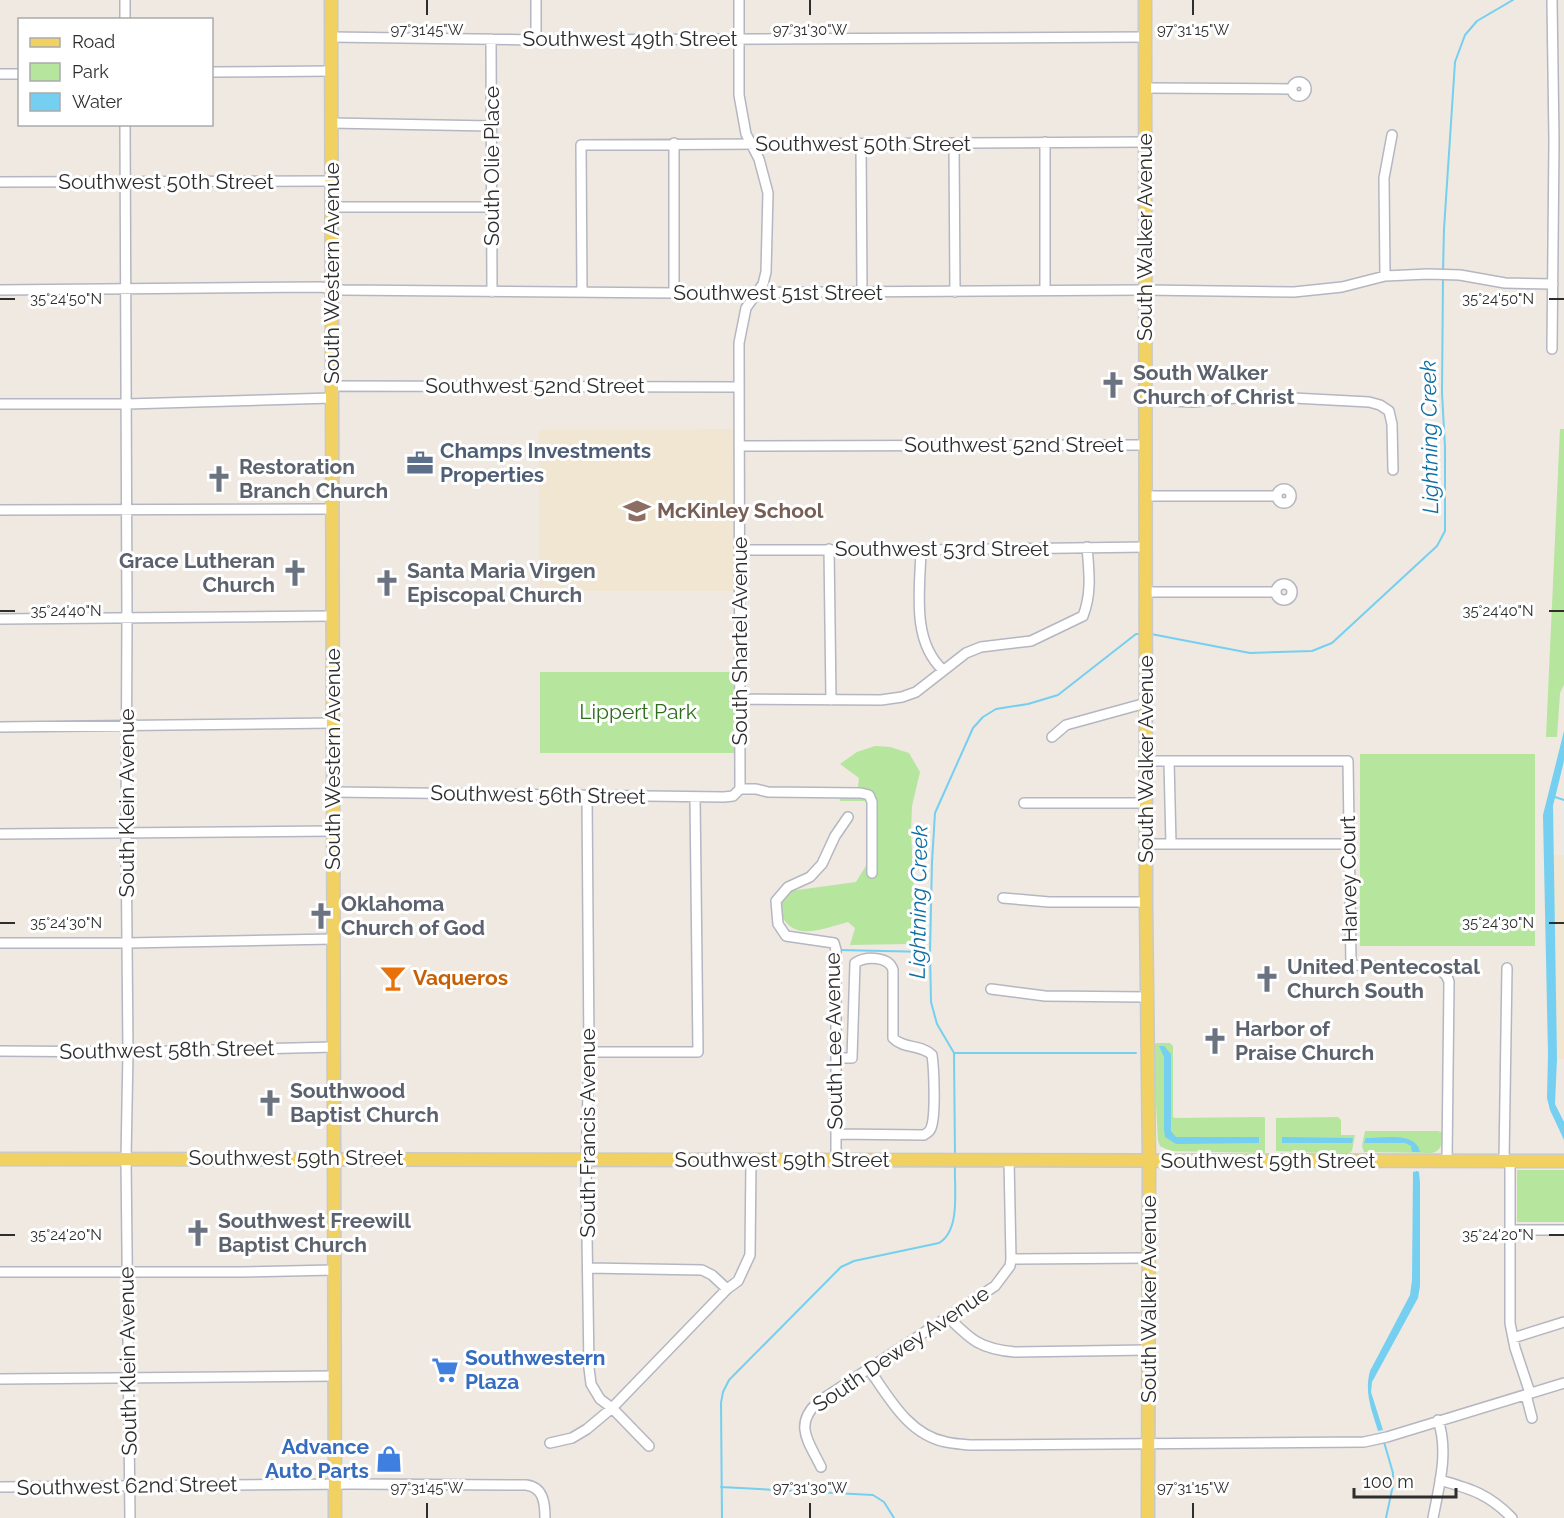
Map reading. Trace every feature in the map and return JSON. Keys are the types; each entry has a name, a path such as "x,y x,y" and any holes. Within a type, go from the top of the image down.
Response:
{"main road":[{"name":"South Western Avenue","path":"331,0 335,1518"},
{"name":"South Walker Avenue","path":"1145,0 1148,1518"},
{"name":"Southwest 59th Street","path":"0,1159 1564,1161"}],"street":[{"path":"125,0 125,18"},
{"path":"536,0 536,40"},
{"name":"South Shartel Avenue","path":"739,0 739,95 742,119 751,145 759,159 768,193 768,258 763,284 746,308 739,343 740,789"},
{"path":"1552,0 1554,141 1552,348"},
{"path":"1552,25 1564,24"},
{"name":"Southwest 49th Street","path":"331,37 536,40 1145,37"},
{"name":"South Olie Place","path":"491,39 492,292"},
{"path":"213,72 331,71"},
{"path":"0,74 18,74"},
{"path":"1145,88 1292,89"},
{"path":"331,123 491,126"},
{"name":"South Klein Avenue","path":"125,126 128,1052 126,1159 130,1518"},
{"path":"1385,276 1384,178 1392,135"},
{"path":"1554,141 1564,141"},
{"path":"1045,142 1045,290"},
{"name":"Southwest 50th Street","path":"582,292 581,145 1145,142"},
{"path":"674,143 674,293"},
{"path":"861,144 862,293"},
{"path":"954,144 955,292"},
{"name":"Southwest 50th Street","path":"0,182 331,181"},
{"path":"331,207 492,207"},
{"name":"Southwest 51st Street","path":"0,290 332,288 674,293 1045,290 1303,292 1342,287 1385,276 1428,274 1460,275 1505,283 1553,284"},
{"path":"1552,302 1564,301"},
{"name":"Southwest 52nd Street","path":"0,404 127,404 332,392 739,387"},
{"path":"1145,400 1193,402 1258,396 1369,402 1380,405 1389,411 1392,424 1393,470"},
{"name":"Southwest 52nd Street","path":"739,446 1145,445"},
{"path":"1145,496 1277,496"},
{"path":"0,510 332,508"},
{"name":"Southwest 53rd Street","path":"739,550 1146,547"},
{"path":"740,699 881,700 902,697 929,684 966,653 981,647 1031,641 1083,616 1088,604 1090,586 1087,548"},
{"path":"829,549 831,700"},
{"path":"921,550 920,619 922,634 931,655 943,670"},
{"path":"1146,592 1276,592"},
{"path":"0,619 333,616"},
{"path":"1052,736 1066,725 1146,703"},
{"path":"0,727 333,723"},
{"path":"1146,761 1169,761 1171,844"},
{"name":"Harvey Court","path":"1169,761 1348,761 1351,965 1435,969 1444,972 1447,976 1449,982 1448,1161"},
{"path":"740,789 869,795 872,802 872,873"},
{"name":"Southwest 56th Street","path":"333,792 696,797 733,796 740,789"},
{"name":"South Francis Avenue","path":"587,796 589,1052 587,1160 591,1384 600,1399 612,1408 649,1446"},
{"path":"589,1052 698,1052 696,797"},
{"path":"1024,803 1146,802"},
{"name":"South Lee Avenue","path":"836,1160 836,954 834,943 786,936 778,924 776,901 788,887 810,877 822,864 835,836 848,817"},
{"path":"0,834 126,831 333,831"},
{"path":"1146,844 1349,844"},
{"path":"1003,898 1049,902 1146,902"},
{"path":"0,943 333,939"},
{"path":"836,1058 852,1058 855,965 864,959 891,963 893,970 893,1038 898,1043 925,1049 932,1055 932,1125 928,1133 924,1135 836,1134"},
{"path":"1507,968 1509,1323 1532,1418"},
{"path":"991,989 1046,996 1146,998"},
{"name":"Southwest 58th Street","path":"0,1052 128,1052 333,1047"},
{"path":"550,1443 572,1438 612,1408 727,1289 738,1281 750,1255 751,1160"},
{"path":"1009,1160 1011,1259 1148,1258"},
{"path":"1510,1230 1564,1230"},
{"name":"South Dewey Avenue","path":"821,1467 808,1441 804,1419 809,1411 818,1402 995,1286 1010,1266 1011,1259"},
{"path":"588,1268 702,1270 712,1275 727,1289"},
{"path":"0,1272 334,1270"},
{"path":"948,1317 967,1335 993,1350 1015,1352 1148,1350"},
{"path":"1513,1338 1564,1322"},
{"path":"869,1369 894,1405 915,1428 945,1442 970,1445 1364,1442 1564,1383"},
{"path":"0,1379 335,1376"},
{"path":"1432,1518 1440,1480 1444,1444 1438,1420"},
{"path":"1440,1480 1477,1491 1497,1503 1512,1518"},
{"name":"Southwest 62nd Street","path":"0,1487 526,1485 533,1486 540,1491 543,1497 545,1518"}],"shaded area":[{"name":"McKinley School","path":"734,429 734,591 539,591 539,430"},
{"path":"1554,855 1564,855 1564,1059 1557,1059"}],"green space":[{"path":"1560,429 1564,429 1564,685 1560,693 1557,737 1546,737"},
{"name":"Lippert Park","path":"540,672 736,672 736,753 540,753"},
{"path":"875,746 890,747 909,753 920,772 912,806 911,833 917,940 906,944 850,945 855,928 848,922 817,930 799,930 791,927 784,920 779,909 790,891 856,882 867,864 867,801 840,801 838,787 858,787 859,778 840,764 857,752"},
{"path":"1360,754 1535,754 1535,946 1360,946"},
{"path":"1157,1043 1170,1043 1173,1046 1173,1117 1264,1117 1265,1153 1170,1151 1160,1146 1153,1048"},
{"path":"1338,1117 1341,1120 1341,1135 1355,1135 1352,1151 1348,1154 1276,1151 1276,1118"},
{"path":"1365,1131 1437,1131 1442,1132 1442,1142 1440,1148 1432,1153 1364,1152 1362,1146"},
{"path":"1517,1170 1564,1170 1564,1222 1517,1222"}],"water":[{"path":"1564,731 1564,761 1553,806 1557,1059 1555,1104 1564,1122 1564,1140 1547,1098 1543,815"},
{"path":"1159,1046 1164,1046 1171,1054 1171,1131 1176,1137 1259,1137 1259,1143 1176,1144 1165,1137 1164,1057"},
{"path":"1282,1137 1353,1138 1352,1143 1282,1143"},
{"path":"1366,1138 1406,1138 1417,1145 1420,1152 1412,1152 1411,1146 1405,1143 1364,1143"},
{"path":"1417,1171 1420,1183 1420,1286 1418,1298 1372,1382 1371,1392 1383,1430 1378,1431 1369,1402 1368,1379 1410,1295 1413,1172"}],"waterway":[{"name":"Lightning Creek","path":"1443,273 1455,62 1465,35 1477,21 1513,0"},
{"name":"Lightning Creek","path":"1151,634 1250,653 1312,651 1332,643 1437,546 1445,531 1445,447 1442,393 1443,278"},
{"name":"Lightning Creek","path":"955,1157 954,1053 937,1024 931,1002 930,952 935,813 973,728 983,717 996,709 1028,704 1058,695 1136,634 1143,634"},
{"path":"1555,797 1564,800"},
{"path":"839,950 929,952"},
{"path":"954,1053 1136,1053"},
{"name":"Lightning Creek","path":"722,1518 721,1403 729,1380 841,1267 854,1261 939,1243 946,1237 951,1229 955,1208 955,1166"},
{"path":"1384,1442 1393,1473 1393,1485 1386,1518"},
{"path":"721,1487 873,1495 884,1502 894,1518"}],"place":[{"name":"South Walker Church of Christ","path":"1113,385"},
{"name":"Champs Investments Properties","path":"420,463"},
{"name":"Restoration Branch Church","path":"219,479"},
{"name":"McKinley School","path":"637,511"},
{"name":"Grace Lutheran Church","path":"295,573"},
{"name":"Santa Maria Virgen Episcopal Church","path":"387,583"},
{"name":"Oklahoma Church of God","path":"321,916"},
{"name":"Vaqueros","path":"393,978"},
{"name":"United Pentecostal Church South","path":"1267,979"},
{"name":"Harbor of Praise Church","path":"1215,1041"},
{"name":"Southwood Baptist Church","path":"270,1103"},
{"name":"Southwest Freewill Baptist Church","path":"198,1233"},
{"name":"Southwestern Plaza","path":"445,1370"},
{"name":"Advance Auto Parts","path":"389,1459"}]}
